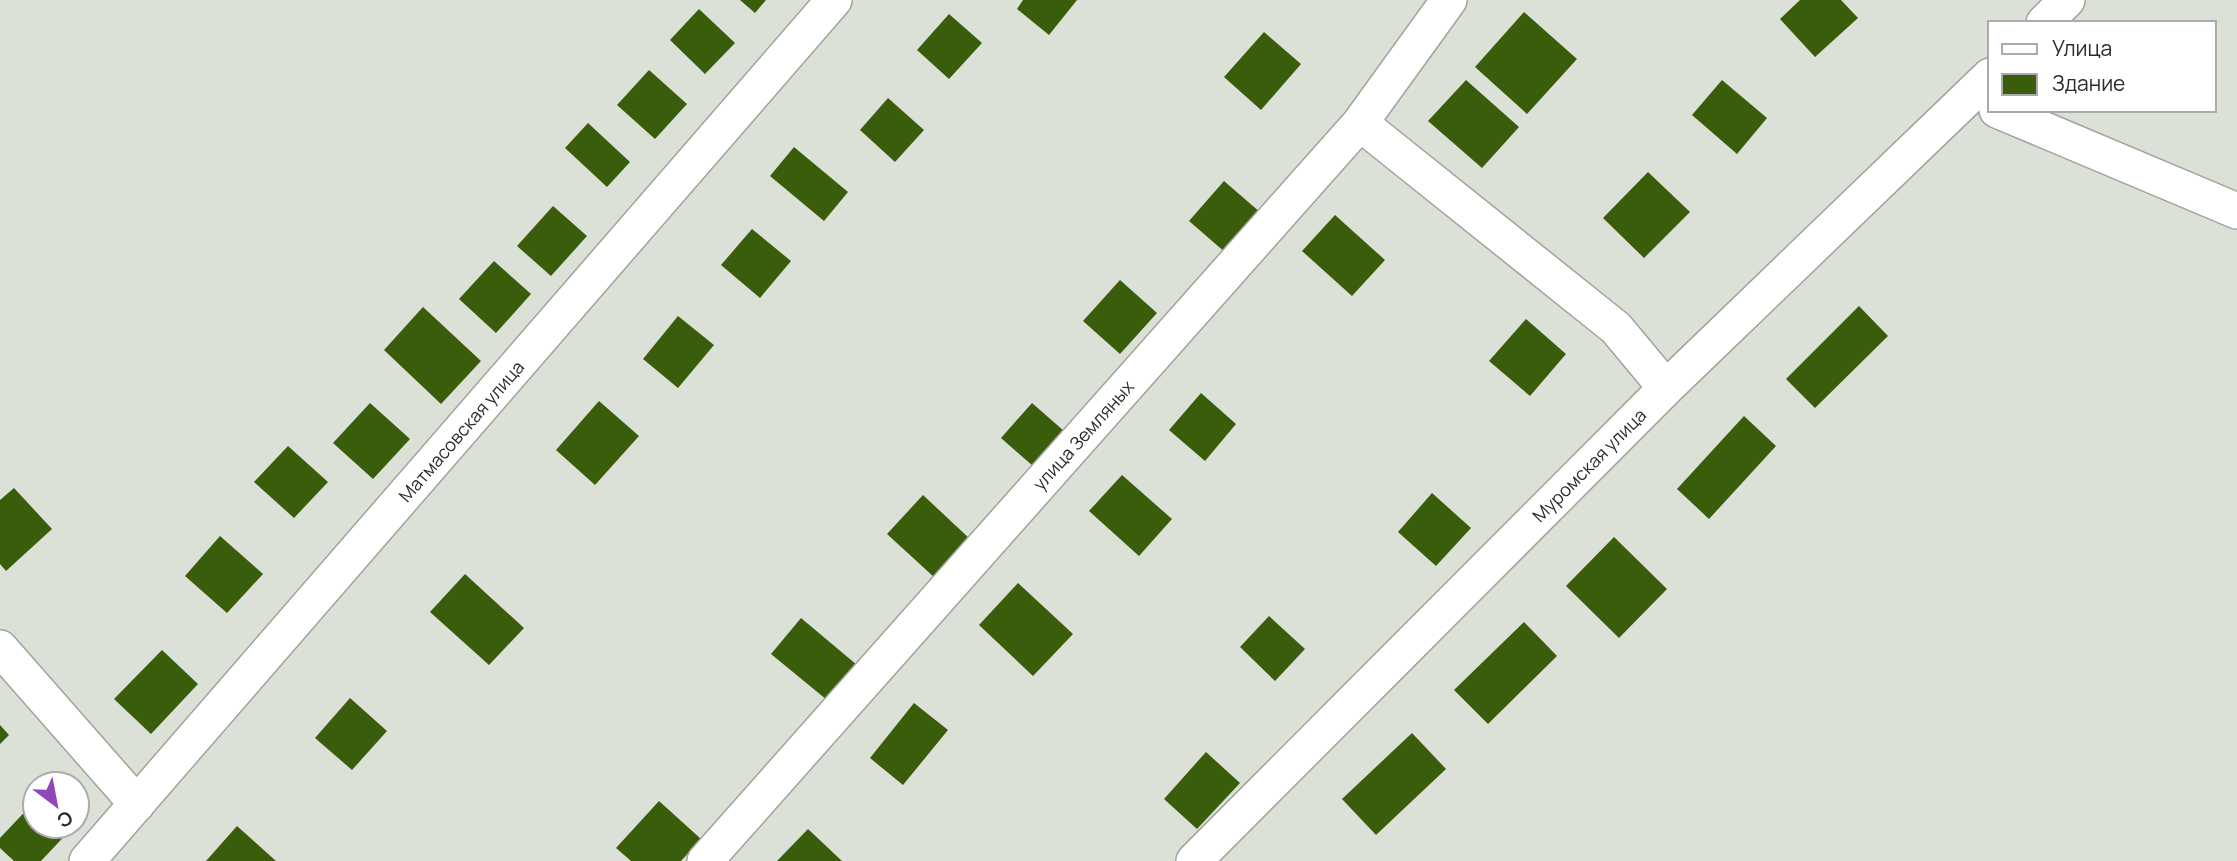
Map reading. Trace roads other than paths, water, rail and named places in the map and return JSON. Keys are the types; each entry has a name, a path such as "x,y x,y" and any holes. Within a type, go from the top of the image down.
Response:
{"street":[{"name":"Матмасовская улица","path":"87,861 834,0"},
{"name":"улица Земляных","path":"705,861 1360,123 1449,0"},
{"path":"2046,21 2067,0"},
{"name":"Муромская улица","path":"1194,861 1666,388 1986,98"},
{"path":"2017,112 2237,211"},
{"path":"1360,123 1616,328 1666,388"},
{"path":"0,648 137,804"}]}
